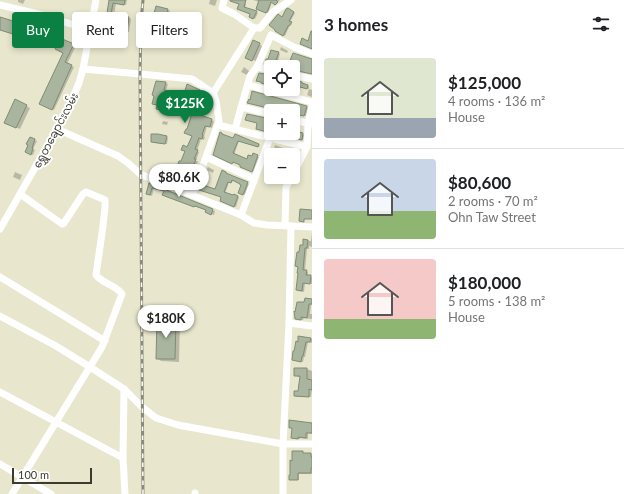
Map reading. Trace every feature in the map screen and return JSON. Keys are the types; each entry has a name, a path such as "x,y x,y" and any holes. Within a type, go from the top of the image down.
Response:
{"street":[{"name":"ရွှေတချောင်းလမ်း","path":"94,12 96,0"},
{"path":"224,0 222,8 270,35 312,54"},
{"path":"213,93 257,28 273,12 291,0"},
{"path":"0,5 72,24"},
{"path":"235,129 250,76 257,67 270,35"},
{"name":"ရွှေတချောင်းလမ်း","path":"0,229 74,97 79,84 87,48"},
{"path":"257,67 264,68"},
{"path":"83,69 192,79 213,93 216,101 219,122 192,195"},
{"path":"300,76 312,79"},
{"path":"248,85 312,102"},
{"path":"300,159 306,147 312,106"},
{"path":"241,107 264,112"},
{"path":"300,122 310,124"},
{"path":"218,125 264,136"},
{"path":"57,129 118,156 140,174 240,215 254,223 312,227"},
{"path":"240,215 269,140"},
{"path":"278,140 306,147"},
{"path":"206,157 254,179"},
{"path":"283,494 282,444 289,323 286,187 288,184"},
{"path":"12,494 102,348 122,294 119,290 100,280 96,275 105,200 86,192 62,224 20,194"},
{"path":"0,276 105,341"},
{"path":"0,316 90,366 124,389 142,407 156,418 178,425 282,444 312,444"},
{"path":"289,323 312,326"},
{"path":"124,389 123,458 125,494"},
{"path":"0,392 123,458"},
{"path":"0,464 51,494"}],"building":[{"path":"109,0 125,0 124,5 113,3 111,12 107,12"},
{"path":"230,0 246,0 244,7 257,11 253,19 249,17 250,14 237,9 239,4"},
{"path":"259,0 276,0 278,2 275,5 271,2 266,13 256,9"},
{"path":"156,6 168,9 167,12 154,12"},
{"path":"288,8 294,12 289,21 292,22 288,26 283,36 269,25 278,14 282,17"},
{"path":"0,17 12,21 12,34 0,30"},
{"path":"311,31 312,49 300,44 302,38 308,41"},
{"path":"64,40 72,43 72,48 65,62 72,65 52,110 39,104 63,53 55,49 64,48"},
{"path":"253,40 260,43 252,61 245,58"},
{"path":"271,50 279,52 276,60 266,60 268,59"},
{"path":"293,53 312,59 312,74 300,71 300,60 290,60"},
{"path":"259,73 264,74 264,84 256,81"},
{"path":"156,81 166,82 164,90 184,94 187,84 200,90 199,92 209,96 211,102 210,104 205,102 200,115 212,119 210,127 205,126 202,139 199,138 195,149 198,150 194,159 196,159 195,165 190,177 193,178 190,186 182,183 181,185 177,184 180,177 174,175 179,161 181,161 185,151 181,150 183,145 187,147 192,136 184,133 187,129 197,98 190,95 185,110 172,106 172,109 162,106 161,110 156,109 157,105 152,104 154,96 152,95"},
{"path":"300,82 308,85 307,89 300,87"},
{"path":"252,91 264,94 264,96 270,96 300,104 264,104 264,107 247,103 249,99 250,100"},
{"path":"15,99 27,105 16,128 4,123"},
{"path":"300,104 307,106 304,116 300,115"},
{"path":"247,114 264,118 264,131 256,129 257,123 245,120"},
{"path":"220,132 233,138 235,134 259,144 258,147 238,141 233,153 247,159 248,155 252,156 253,153 258,155 252,172 240,167 240,165 233,162 232,164 213,155"},
{"path":"300,132 303,133 302,140 300,140"},
{"path":"151,134 167,136 165,144 151,142"},
{"path":"30,137 35,139 31,155 25,152 28,145 26,144"},
{"path":"222,170 248,182 243,195 238,193 240,184 232,180 231,183 228,182 224,192 238,196 234,207 220,201 221,197 199,190 202,182 204,182 203,185 215,189"},
{"path":"149,183 213,209 211,215 205,212 206,210 162,195 164,191 152,188 150,195 146,194"},
{"path":"300,209 312,210 312,219 304,219 304,222 299,221"},
{"path":"303,239 308,240 307,248 305,248 303,270 307,270 306,275 311,275 310,284 303,283 302,291 296,290 298,267 295,266 297,252 299,252 300,245 303,245"},
{"path":"305,298 312,299 312,304 309,304 307,318 301,317 301,320 295,319 294,311 295,312 297,302 304,302"},
{"path":"157,318 176,319 175,359 156,359"},
{"path":"298,336 311,338 310,342 306,342 301,362 292,360 296,341 298,342"},
{"path":"294,368 307,368 307,379 312,380 312,390 309,389 309,397 294,396 294,391 298,391 300,376 294,376"},
{"path":"289,420 312,423 312,433 306,433 306,438 291,438 292,428 289,428"},
{"path":"292,451 311,453 312,457 311,473 298,473 298,480 289,480"}],"railway":[{"path":"143,0 140,74 143,494"}]}
